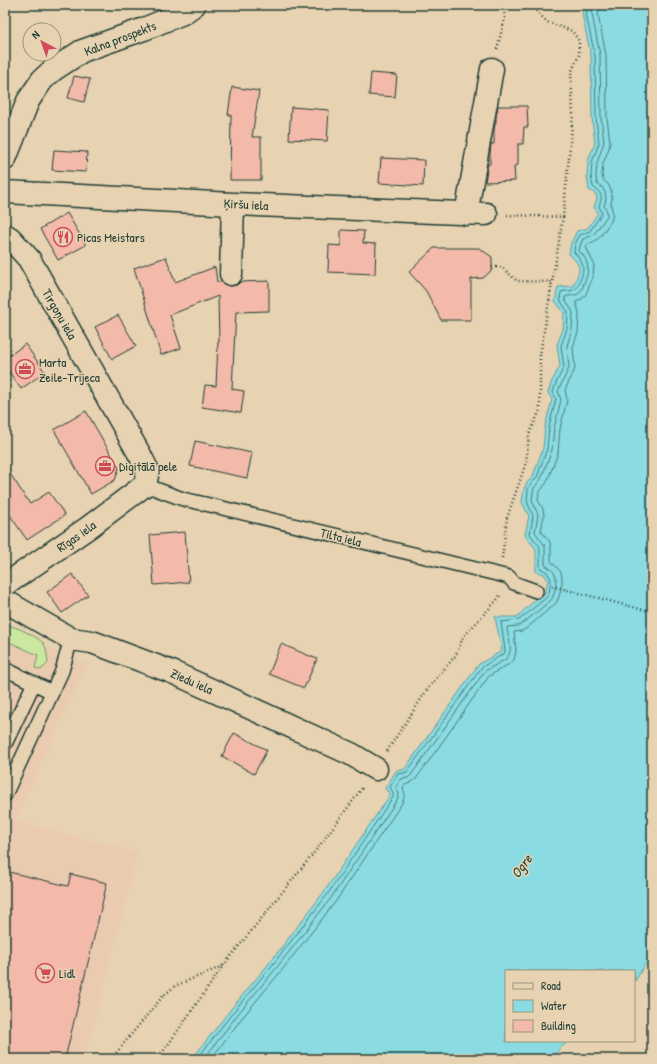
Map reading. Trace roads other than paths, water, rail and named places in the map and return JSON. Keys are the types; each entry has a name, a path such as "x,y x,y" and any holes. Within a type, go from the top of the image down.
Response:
{"street":[{"name":"Kalna prospekts","path":"5,159 28,101 42,80 53,70 82,51 144,29 183,13 194,5"},
{"name":"Ķiršu iela","path":"5,192 233,204 476,214 492,69"},
{"path":"231,274 233,204"},
{"name":"Tirgoņu iela","path":"5,235 12,239 29,259 140,455 148,471 145,485"},
{"name":"Rīgas iela","path":"5,585 89,527 145,485"},
{"name":"Ziedu iela","path":"5,601 71,639 92,642 172,672 351,754 376,769"}],"lane":[{"name":"Tilta iela","path":"145,485 183,500 214,506 509,577 514,583 536,590"},
{"path":"7,788 62,671 71,639"},
{"path":"5,669 52,692"},
{"path":"5,744 34,683"}],"water":[{"name":"Ogre","path":"585,5 652,5 652,963 645,965 635,981 635,970 505,970 505,1042 568,1042 558,1051 555,1059 192,1059 271,961 324,892 390,795 385,788 397,770 404,770 479,664 502,651 495,617 517,617 545,593 548,580 544,574 536,572 536,549 525,535 529,516 522,502 524,489 533,476 543,448 545,427 552,399 548,393 552,381 560,366 557,345 563,329 564,313 555,301 558,287 573,286 579,269 577,262 569,254 571,243 577,231 588,228 598,213 594,207 597,199 596,194 589,190 587,176 588,161 595,143 592,119 591,56 582,14"}],"place":[{"name":"Picas Meistars","path":"63,237"},
{"name":"Marta Zeile-Trijeca","path":"25,369"},
{"name":"Digitālā pele","path":"105,466"},
{"name":"Lidl","path":"45,973"}]}
